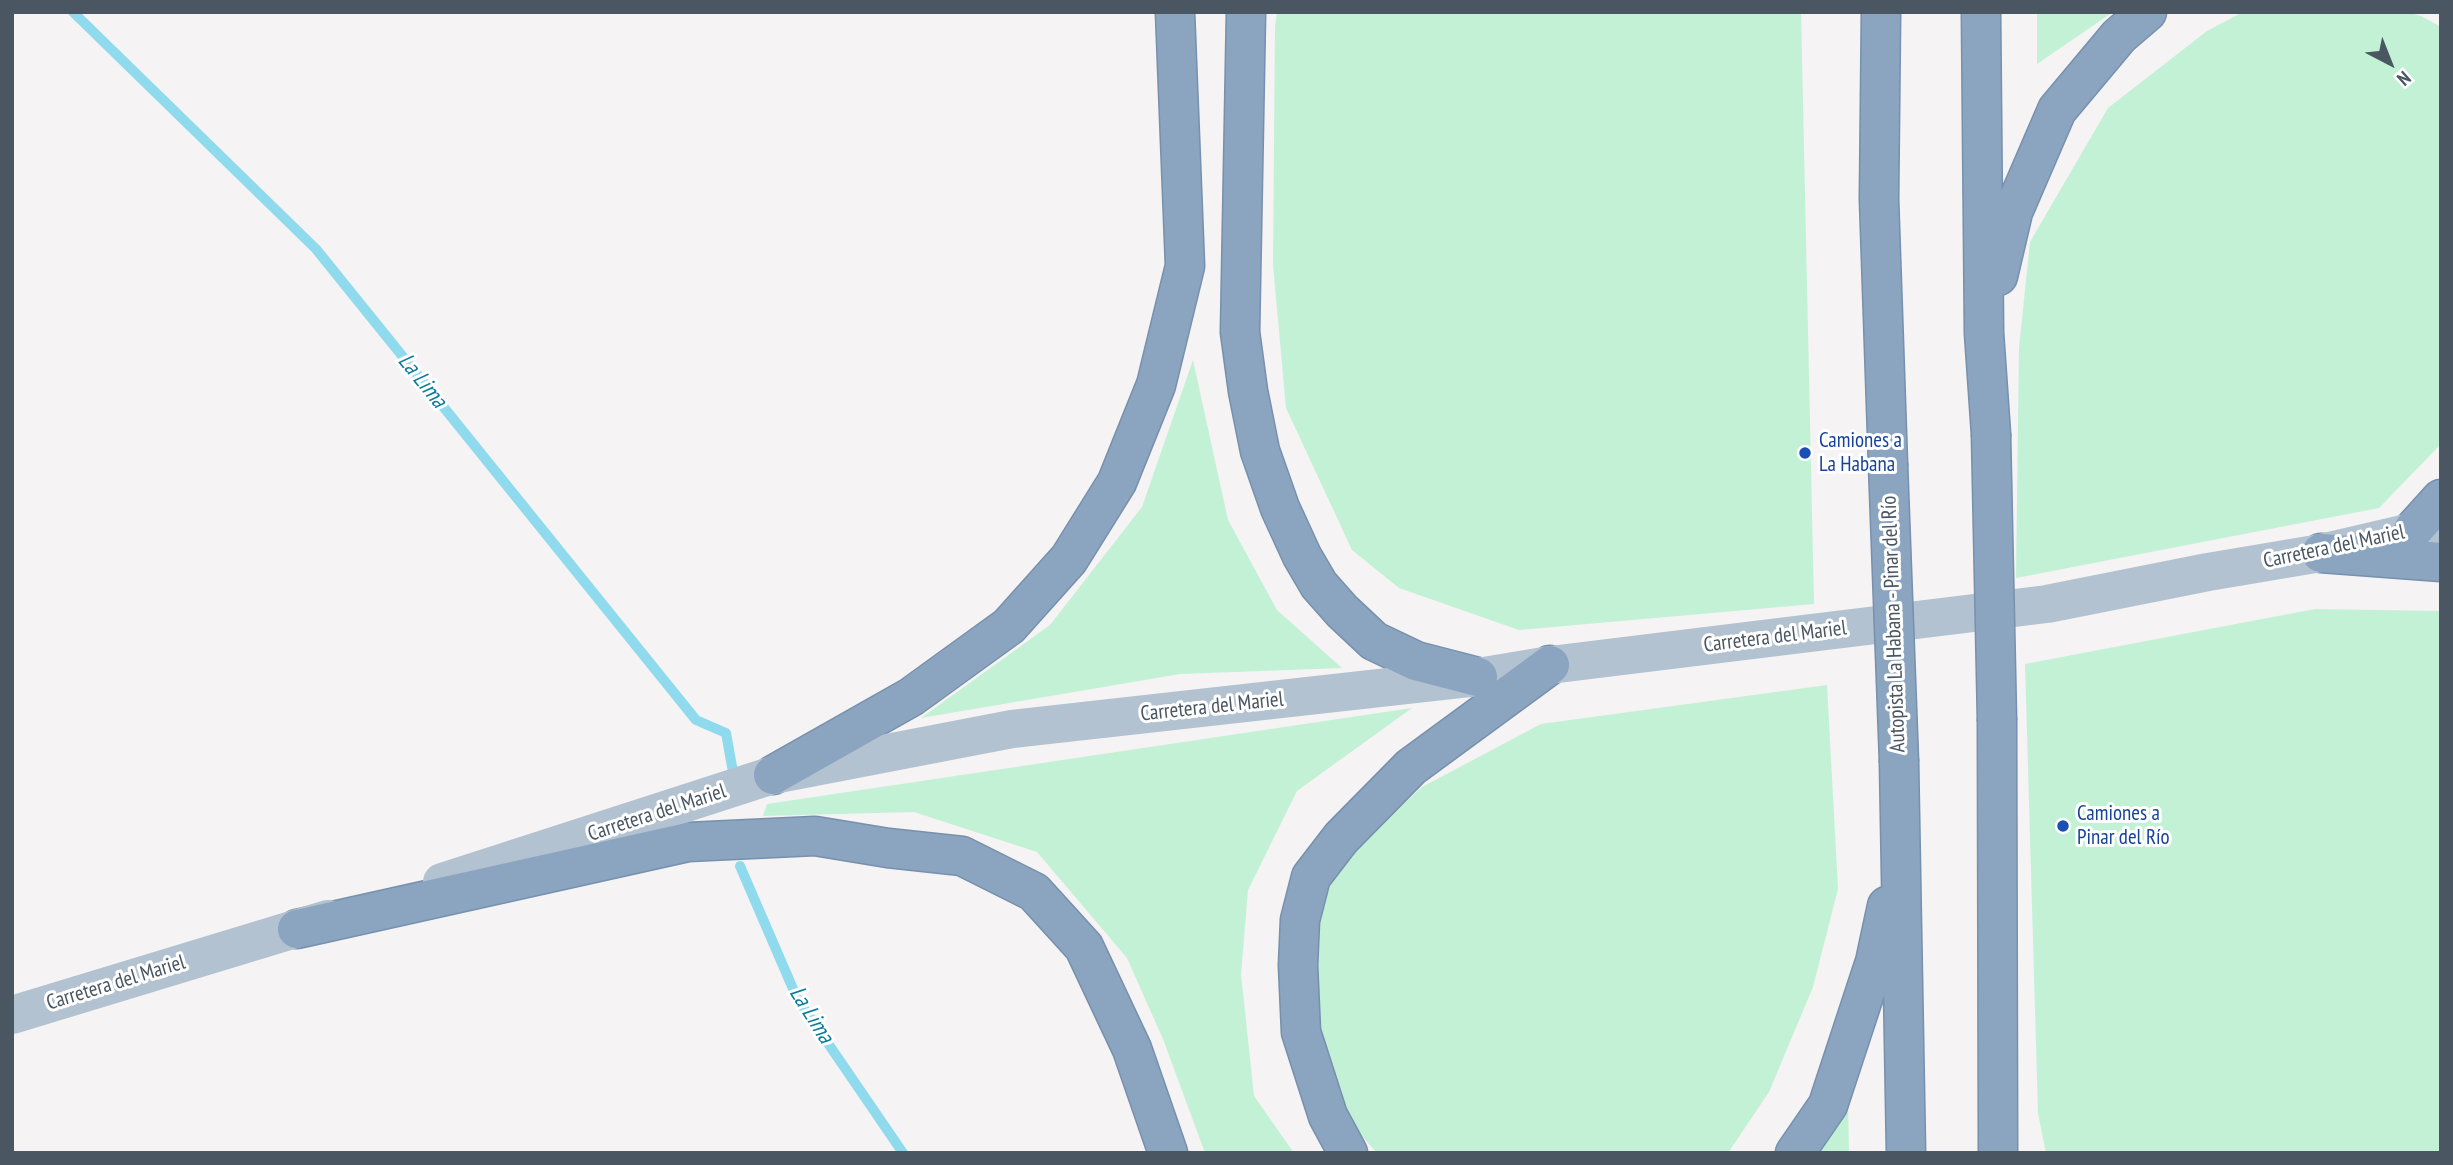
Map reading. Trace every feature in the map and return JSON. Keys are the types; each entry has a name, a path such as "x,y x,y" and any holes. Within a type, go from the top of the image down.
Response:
{"highway":[{"path":"773,775 911,696 1009,626 1069,559 1117,482 1156,385 1185,266 1175,12"},
{"path":"1246,12 1240,332 1260,452 1301,556 1342,611 1374,641 1416,661 1478,677"},
{"path":"1861,12 1879,199"},
{"name":"Autopista La Habana - Pinar del Río","path":"1881,12 1879,199 1899,762 1906,1153"},
{"path":"1981,12 1984,333 1991,434 1997,721 2001,1142"},
{"path":"1984,333 2013,212 2057,110 2119,36 2147,12"},
{"path":"2427,528 2441,499"},
{"path":"2321,552 2441,562"},
{"path":"1348,1153 1328,1115 1301,1032 1298,965 1300,919 1311,877 1349,830 1411,767 1550,665"},
{"path":"296,929 688,842 815,836 962,856 1034,892 1084,947 1132,1049 1168,1153"},
{"path":"1795,1153 1829,1105 1875,962 1901,838"}],"main road":[{"name":"Carretera del Mariel","path":"12,1014 296,929 773,775 1012,729 1478,677 1550,665 2047,604 2321,552 2427,528"}],"green space":[{"path":"1277,12 1801,12 1814,604 1519,630 1399,588 1352,550 1286,408 1273,265"},
{"path":"2037,12 2113,12 2037,64"},
{"path":"2243,12 2406,12 2421,16 2441,27 2441,444 2379,508 2016,578 2019,348 2030,242 2108,108 2207,31"},
{"path":"1193,360 1228,520 1277,610 1342,668 1180,674 921,718 1050,625 1142,507"},
{"path":"2315,609 2441,611 2441,1153 2046,1153 2038,1113 2025,664"},
{"path":"1827,685 1838,889 1813,987 1769,1092 1728,1153 1377,1153 1344,1116 1305,980 1322,879 1422,787 1541,724"},
{"path":"1412,708 1297,791 1248,890 1241,974 1254,1096 1294,1153 1205,1153 1163,1039 1127,958 1037,852 914,812 763,816 767,804"},
{"path":"1848,1100 1849,1153 1802,1153"}],"waterway":[{"name":"La Lima","path":"73,12 316,249 696,720 726,733 733,772"},
{"name":"La Lima","path":"740,866 797,998 903,1153"}],"place":[{"name":"Camiones a La Habana","path":"1805,453"},
{"name":"Camiones a Pinar del Río","path":"2063,826"}]}
